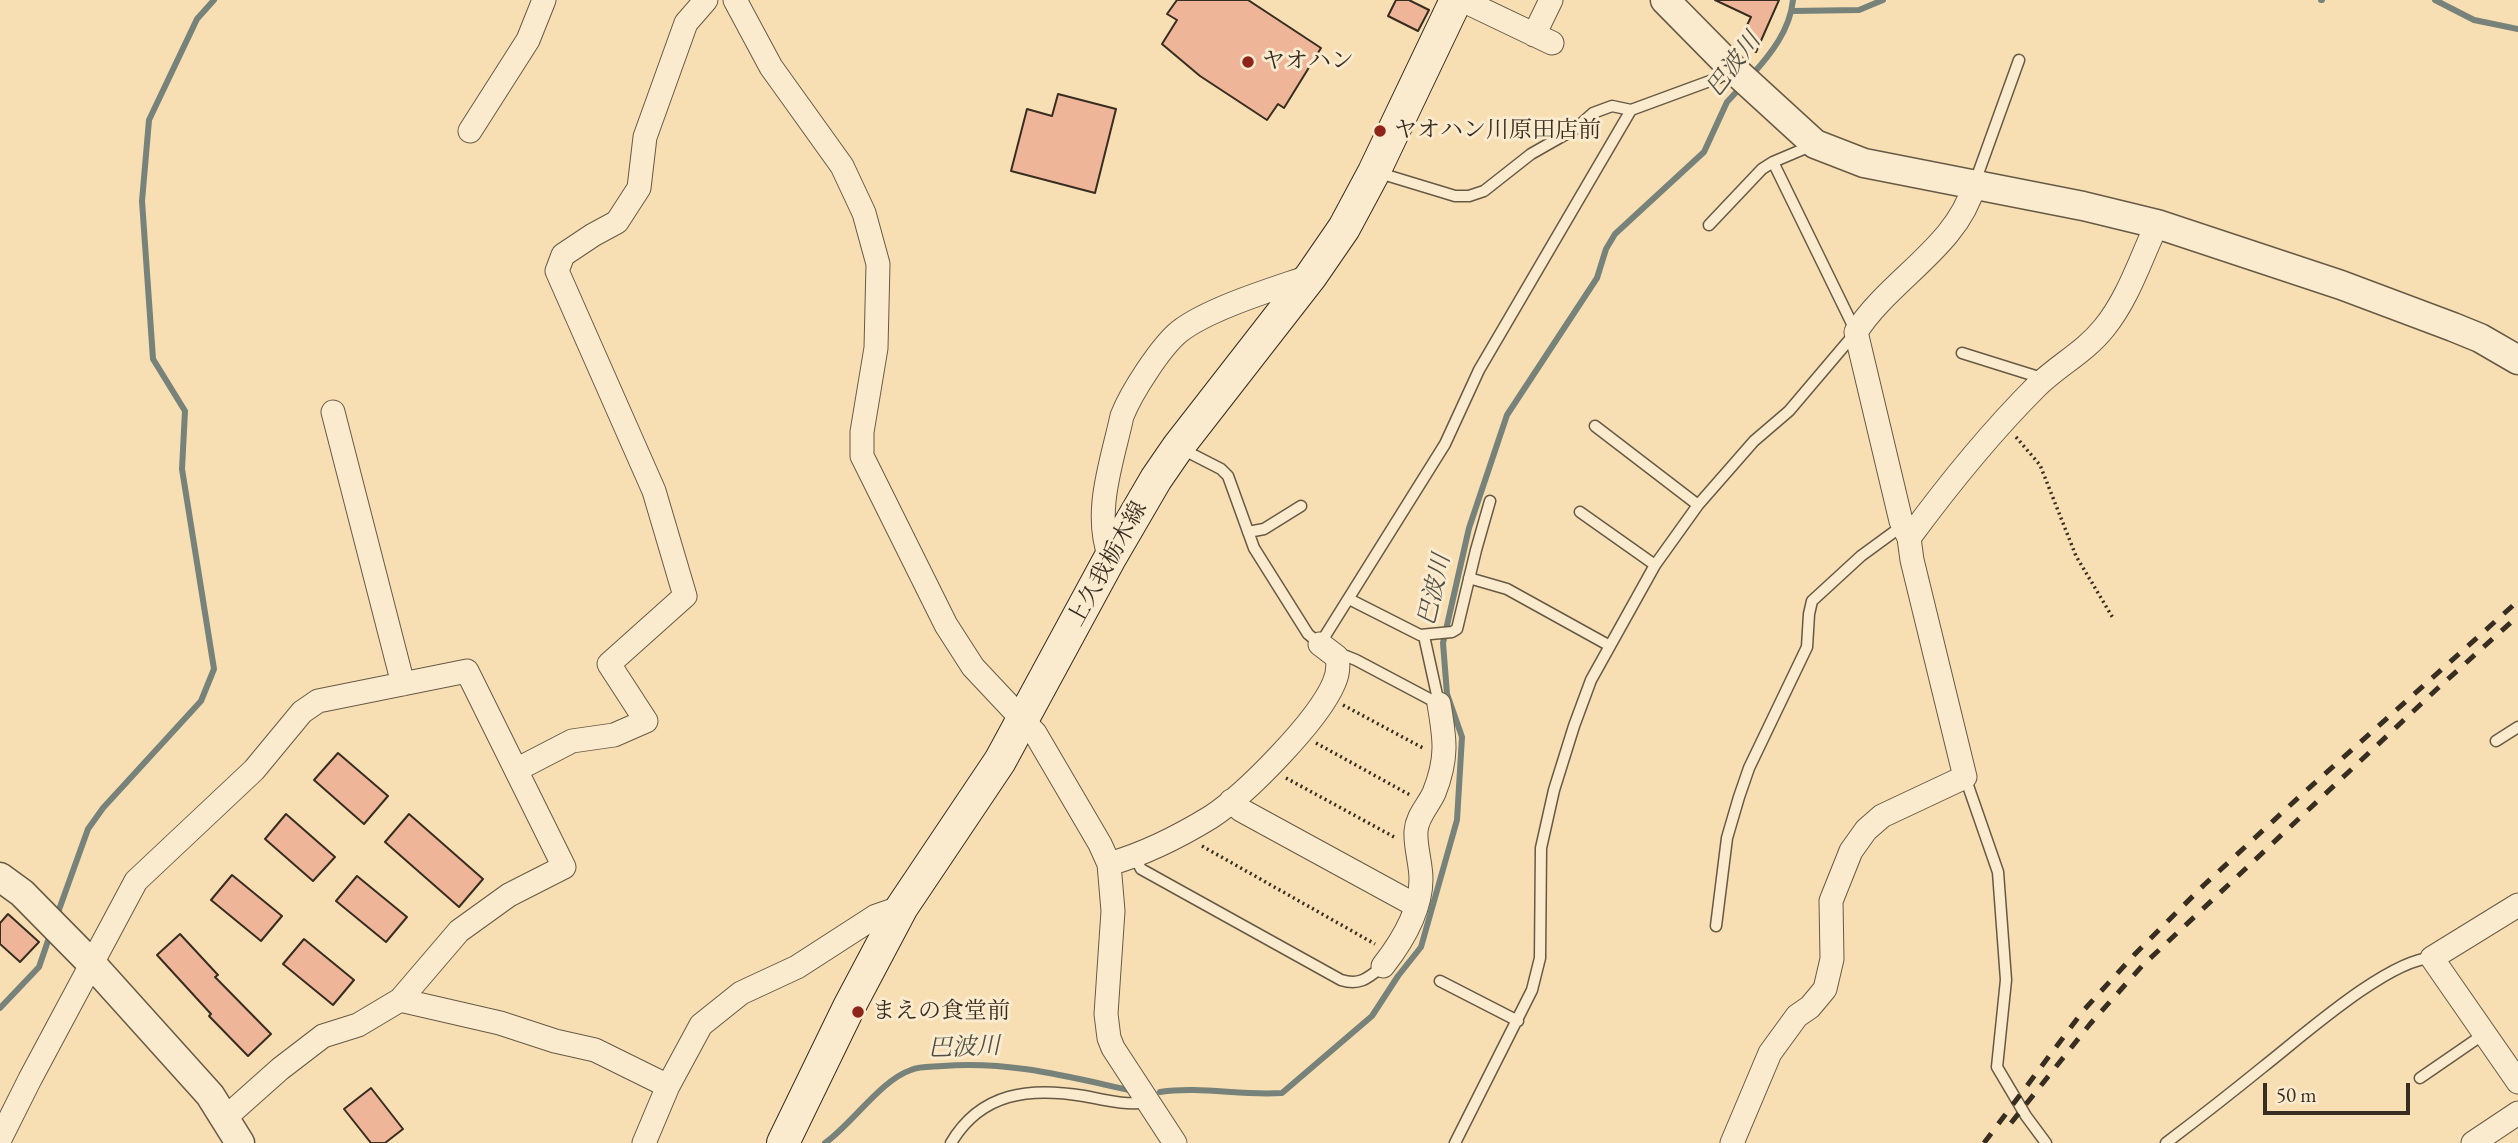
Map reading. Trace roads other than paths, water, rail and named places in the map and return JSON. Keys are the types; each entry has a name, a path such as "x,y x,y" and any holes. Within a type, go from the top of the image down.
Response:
{"main road":[{"name":"上久我栃木線","path":"783,1143 865,975 902,907 979,794 1023,720 1110,558 1156,479 1311,276 1344,228 1374,172 1456,0"}],"street":[{"path":"470,131 528,40 544,0"},
{"path":"516,770 572,741 614,735 646,721 609,664 685,596 654,491 556,271 564,255 617,222 639,188 645,137 687,23 706,0"},
{"path":"735,0 771,67 842,166 864,213 878,264 876,348 862,432 862,456 946,625 973,667 1035,733 1100,844 1109,864 1113,911 1107,989 1109,1038 1175,1143"},
{"path":"1462,0 1543,39 1551,0"},
{"path":"1665,0 1735,71 1815,144 1864,163 2083,206 2157,224 2328,281 2452,327 2480,338 2518,360"},
{"path":"1732,1143 1770,1053 1797,1016 1810,1007 1825,989 1832,959 1832,901 1851,851 1866,830 1882,816 1965,777 1856,332 1878,301 1941,242 1961,215 1974,185"},
{"path":"1906,532 2045,379 2103,330 2118,308 2157,224"},
{"path":"1110,558 1104,541 1102,505 1122,416 1143,377 1165,347 1187,326 1203,317 1311,276"},
{"path":"332,412 403,684"},
{"path":"1109,864 1134,856 1212,816 1268,766 1327,696 1339,667 1328,650"},
{"path":"0,1139 136,881 254,770 302,712 318,701 467,671 564,867 509,895 459,931 400,1000 358,1025 323,1036 280,1069 225,1118"},
{"path":"1387,960 1406,929 1416,905 1421,880 1416,831 1420,816 1434,793 1446,750 1439,704"},
{"path":"1231,801 1241,810 1416,905"},
{"path":"0,877 22,893 92,964 210,1095 240,1143"},
{"path":"2518,905 2432,958 2518,1082"},
{"path":"644,1143 667,1086 701,1025 741,993 797,967 876,916 902,907"},
{"path":"400,1000 500,1023 555,1041 595,1050 667,1086"},
{"path":"2473,1143 2518,1112"}],"lane":[{"path":"1974,185 2019,60"},
{"path":"1374,172 1455,196 1469,196 1484,191 1531,154 1575,128 1593,113 1612,106 1631,110 1735,71"},
{"path":"1328,650 1349,599 1445,444 1479,370 1631,110"},
{"path":"1709,225 1762,169 1815,144"},
{"path":"1455,1143 1532,989 1540,958 1541,848 1554,789 1587,692 1655,565 1698,505 1754,441 1789,411 1856,332 1773,162"},
{"path":"1962,353 2045,379"},
{"path":"1595,426 1698,505"},
{"path":"1178,447 1221,469 1228,477 1254,548 1308,634 1328,650 1356,660 1439,704"},
{"path":"1349,599 1428,636 1457,629 1490,501"},
{"path":"1248,532 1264,529 1301,506"},
{"path":"1580,512 1655,565"},
{"path":"1716,926 1727,838 1739,797 1749,768 1807,647 1812,601 1861,556 1906,532"},
{"path":"1469,578 1507,589 1610,646"},
{"path":"1428,636 1439,704"},
{"path":"2496,741 2518,727"},
{"path":"1965,777 1998,872 2006,980 1997,1067 2026,1116 2046,1143"},
{"path":"1134,856 1141,869 1350,984 1364,981 1387,960"},
{"path":"2166,1143 2329,1015 2390,972 2411,961 2432,958"},
{"path":"1440,981 1518,1021"},
{"path":"2420,1078 2484,1034"},
{"path":"951,1143 972,1115 990,1103 1013,1095 1044,1092 1073,1094 1134,1105 1150,1102"}],"waterway":[{"path":"56,918 88,829 103,808 201,701 214,669 182,469 185,411 153,359 142,201 149,120 197,19 214,0"},
{"name":"巴波川","path":"1751,76 1784,31 1793,0"},
{"name":"巴波川","path":"1792,11 1859,10 1883,0"},
{"name":"巴波川","path":"2435,0 2474,20 2518,29"},
{"name":"巴波川","path":"1160,1092 1191,1090 1282,1093 1372,1016 1421,947 1457,820 1462,737 1447,694 1443,643 1469,528 1507,415 1597,278 1606,249 1615,234 1704,152 1727,102 1741,87"},
{"path":"0,1008 39,967 50,935"},
{"name":"巴波川","path":"825,1143 889,1083 918,1068 967,1065 1014,1068 1129,1090"}],"railway":[{"path":"1984,1143 2083,1011 2135,954 2204,885 2299,797 2518,601"},
{"path":"2011,1123 2090,1024 2142,966 2518,616"}],"place":[{"name":"ヤオハン","path":"1248,62"},
{"name":"ヤオハン川原田店前","path":"1380,131"},
{"name":"まえの食堂前","path":"858,1012"}]}
